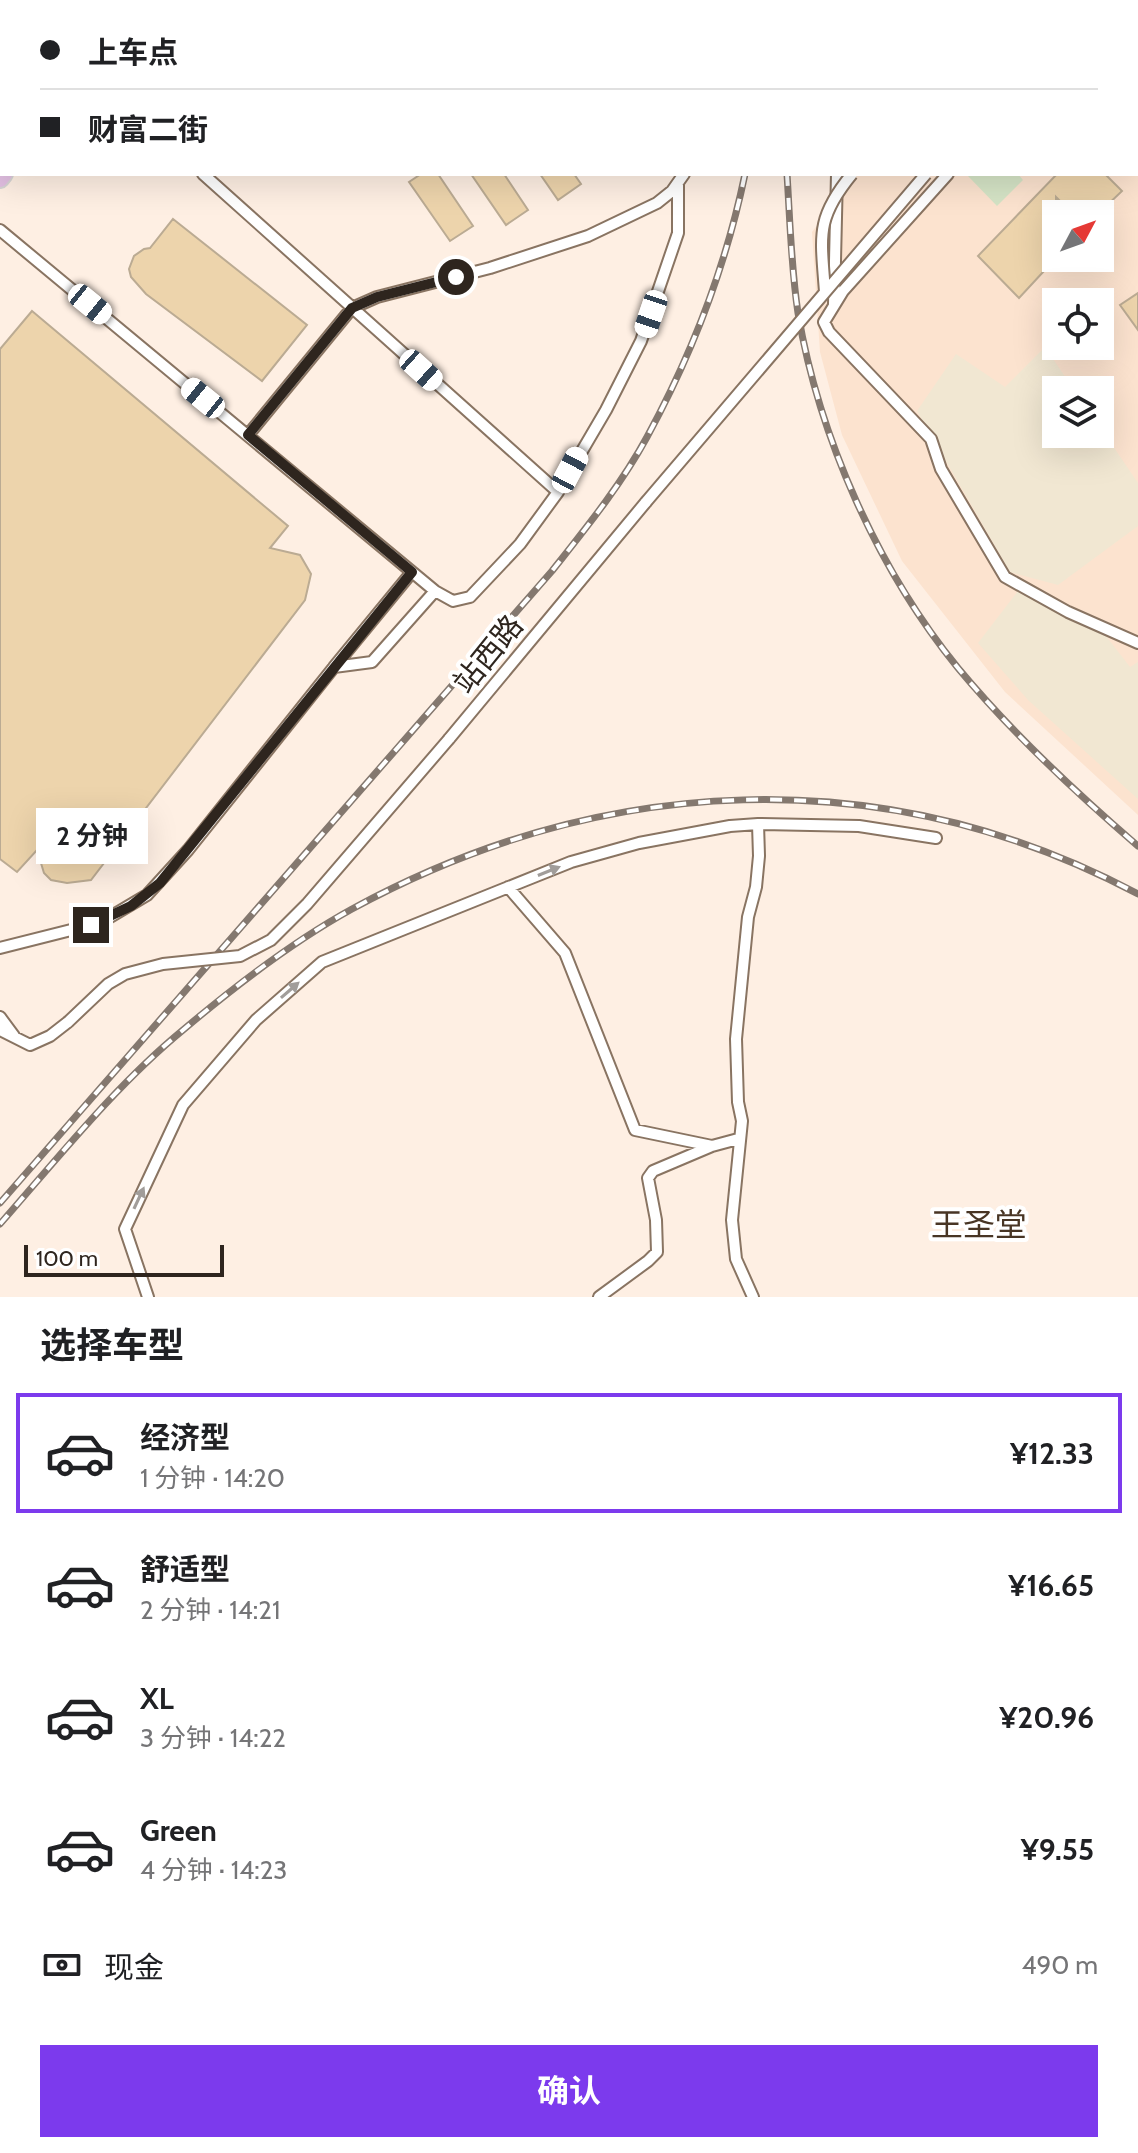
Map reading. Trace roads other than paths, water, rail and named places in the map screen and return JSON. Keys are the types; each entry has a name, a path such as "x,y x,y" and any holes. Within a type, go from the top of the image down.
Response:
{"street":[{"path":"205,176 558,492"},
{"path":"834,307 837,176"},
{"path":"825,292 820,233 833,197 850,176"},
{"name":"站西路","path":"0,1030 23,1043 37,1043 68,1022 108,984 125,974 163,964 240,956 271,940 307,904 449,739 924,176"},
{"path":"946,176 843,291 824,322 829,332 931,439 941,469 1005,577 1068,612 1138,643"},
{"path":"248,435 352,308 377,297 490,268 588,236 657,203 681,179"},
{"path":"0,230 435,591 453,601 470,597 520,544 558,492 606,410 641,341 678,233 681,179"},
{"path":"0,948 91,925 147,895 197,839 412,572"},
{"path":"334,667 372,662 435,591"},
{"path":"753,1297 736,1259 732,1220 742,1121 738,1102 736,1039 748,917 756,887 758,824"},
{"path":"148,1297 125,1229 183,1105 256,1020 322,962 571,862 639,843 730,826 758,824 859,826 936,838"},
{"path":"508,887 565,953 635,1130 712,1146"},
{"path":"0,1017 15,1037"},
{"path":"599,1297 657,1252 656,1220 648,1178 653,1171 712,1146 738,1139"}],"railway":[{"path":"0,1203 552,571 602,506 647,437 693,342 718,276 745,176"},
{"path":"787,176 792,261 808,360 837,454 878,545 902,589 958,668 1044,761 1138,846"},
{"path":"0,1224 134,1075 183,1030 264,965 352,909 447,864 545,830 644,809 744,800 844,804 943,820 1042,850 1138,894"}],"district":[{"name":"王圣堂","path":"979,1224"}]}
